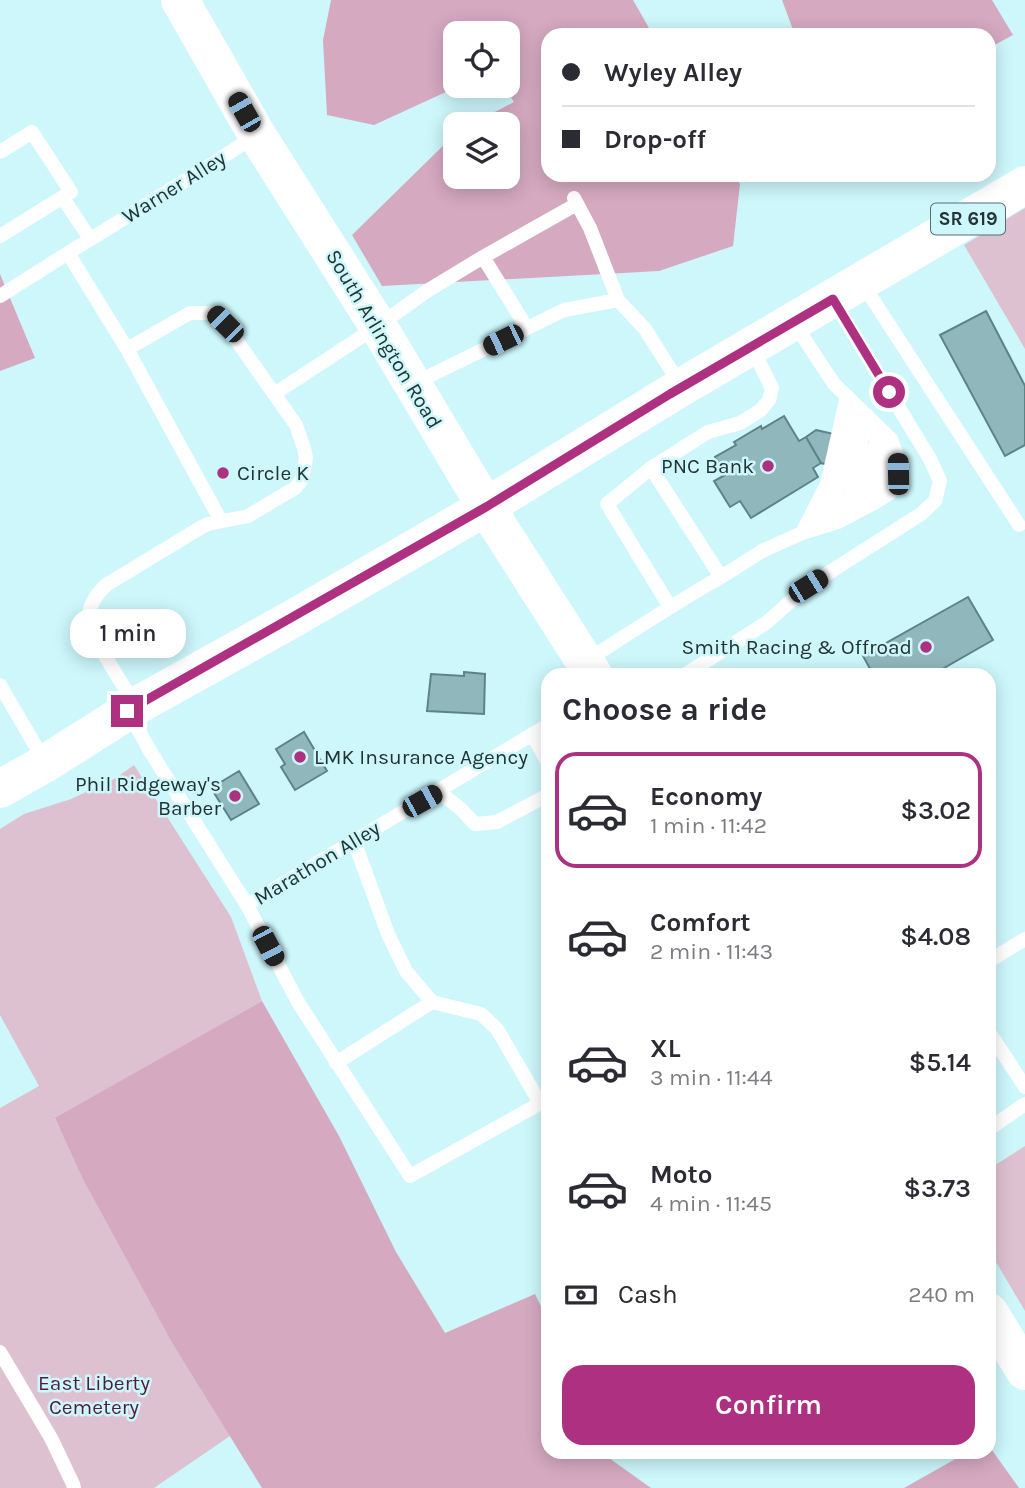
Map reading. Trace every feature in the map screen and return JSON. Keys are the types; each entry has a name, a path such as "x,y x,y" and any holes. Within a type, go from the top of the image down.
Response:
{"main road":[{"name":"South Arlington Road","path":"180,0 257,135 378,326 486,507 589,668"},
{"name":"SR 619","path":"0,789 132,708 486,507 682,387 1025,185"},
{"path":"996,1323 1025,1370"}],"lane":[{"path":"0,152 32,132 71,192 0,236"},
{"name":"Warner Alley","path":"0,296 257,135"},
{"path":"63,198 90,239"},
{"path":"127,349 190,313 214,313 225,324 274,394 427,291 575,200 590,228 618,300 645,329 682,387"},
{"path":"68,253 127,349 221,522"},
{"path":"484,257 527,328"},
{"path":"847,290 1019,525"},
{"path":"694,668 766,622 808,586 921,514 935,500 940,481 847,290"},
{"path":"412,385 564,310 618,300"},
{"path":"589,668 670,607 764,550 802,533 838,522 890,493 898,474 897,456 891,439 834,384 793,322"},
{"path":"670,607 607,504 651,468 708,432 740,423 761,410 769,400 772,388 751,346"},
{"name":"Marathon Alley","path":"274,394 296,425 304,448 306,458 301,481 295,488 247,516 208,524 106,585 96,594 88,617 93,633 132,708 150,751 247,905 541,729"},
{"path":"802,533 827,484 847,396"},
{"path":"838,522 852,492 862,411"},
{"path":"819,528 834,501 862,411"},
{"path":"855,513 866,487 879,428"},
{"path":"651,468 721,577"},
{"path":"0,685 46,763"},
{"path":"532,734 541,750"},
{"path":"439,791 475,824 497,822 541,799"},
{"path":"354,841 388,934 406,971 432,1002 481,1014 497,1030 541,1096"},
{"path":"247,905 298,1002 410,1176 541,1103"},
{"path":"996,957 1025,939"},
{"path":"336,1062 432,1002"},
{"path":"996,1043 1025,1087"},
{"path":"996,1124 1025,1104"},
{"path":"0,1352 51,1438 74,1488"}],"green space":[{"path":"1025,208 1025,349 964,245"},
{"name":"East Liberty Cemetery","path":"134,765 231,917 262,1001 55,1119 175,1348 230,1436 154,1488 0,1488 0,1108 39,1086 0,1015 0,829 24,814 71,799 116,778"},
{"path":"1025,1146 1025,1311 996,1262 996,1165"}],"shaded area":[{"path":"331,0 633,0 649,28 541,28 541,182 739,182 733,246 659,271 382,286 352,235 443,146 443,189 520,189 520,112 495,112 514,102 512,98 520,98 520,21 443,21 443,93 374,125 327,115 323,40"},
{"path":"782,0 992,0 1013,35 996,44 996,28 792,28"},
{"path":"0,274 35,358 0,371"},
{"path":"262,1001 339,1136 396,1252 445,1333 535,1294 541,1306 541,1459 610,1459 651,1488 262,1488 175,1348 83,1179 55,1118"},
{"path":"996,1456 1019,1488 904,1488 955,1459 996,1459"}],"building":[{"path":"986,311 1025,386 1025,445 1005,456 940,335"},
{"name":"PNC Bank","path":"784,416 799,441 806,437 821,463 813,468 818,477 751,518 740,501 730,507 714,481 725,475 715,457 736,445 734,442"},
{"path":"816,430 890,447 883,477 821,463 806,437"},
{"path":"968,597 993,640 944,668 870,668 863,656"},
{"path":"464,672 485,674 484,714 427,711 431,674 464,676"},
{"name":"LMK Insurance Agency","path":"304,732 327,771 295,790 281,767 285,764 276,749"},
{"name":"Phil Ridgeway's Barber","path":"239,771 259,804 231,820 211,788"}],"place":[{"name":"PNC Bank","path":"768,466"},
{"name":"Circle K","path":"223,473"},
{"name":"Smith Racing & Offroad","path":"926,647"},
{"name":"LMK Insurance Agency","path":"300,757"},
{"name":"Phil Ridgeway's Barber","path":"235,796"}],"route":[{"path":"127,711 486,507 670,394 833,299 889,392"}]}
